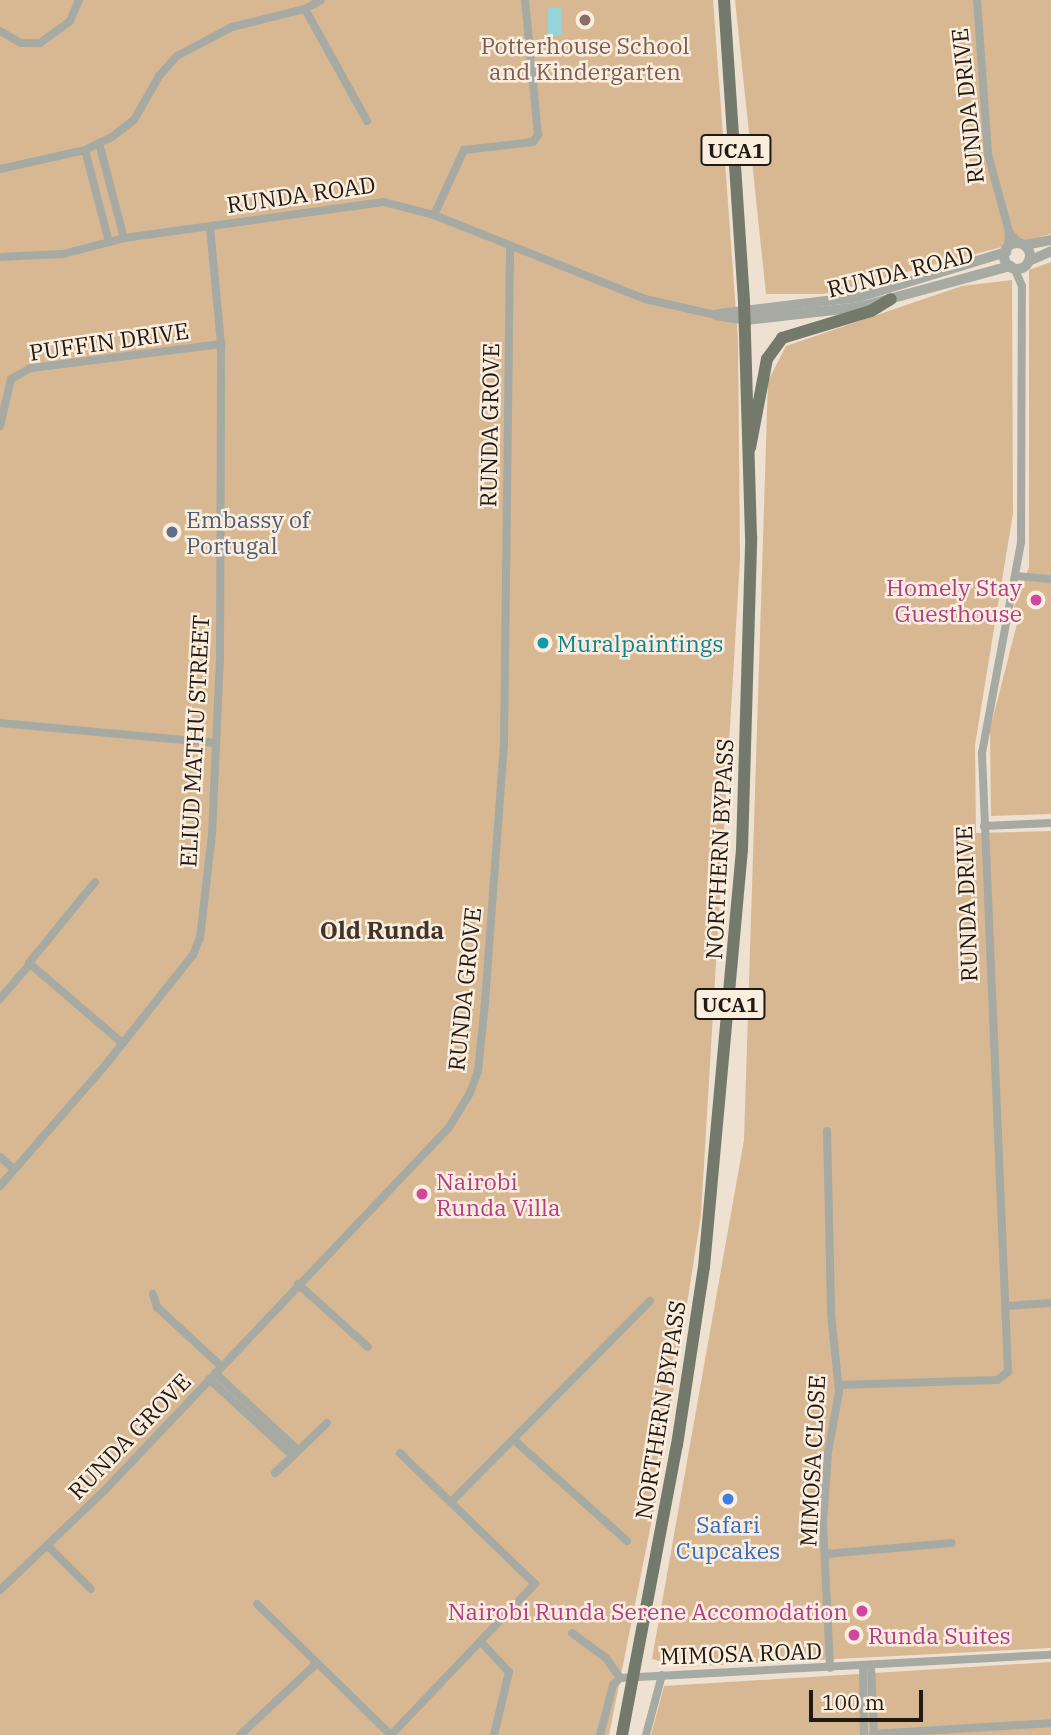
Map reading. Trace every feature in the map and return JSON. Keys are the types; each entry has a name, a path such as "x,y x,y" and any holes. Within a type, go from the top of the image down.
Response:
{"main road":[{"name":"NORTHERN BYPASS","path":"622,1735 698,1308 723,1099 747,745 748,452 745,330 724,0"},
{"path":"748,452 758,427 767,359 782,338 871,311 891,299"}],"street":[{"path":"0,31 14,40 40,43 71,21 79,0"},
{"path":"0,169 85,150 99,144 134,120 159,76 177,56 232,27 305,9 321,0"},
{"path":"434,215 470,146 533,142 538,135 525,0"},
{"name":"RUNDA DRIVE","path":"839,1385 1003,1378 1008,1372 982,754 1015,576 1023,510 1021,280 988,154 977,0"},
{"path":"305,9 367,121"},
{"path":"99,144 124,238"},
{"path":"85,150 109,242"},
{"name":"RUNDA ROAD","path":"0,257 63,254 124,238 384,202 434,215 645,299 746,320 891,299 1019,266 1051,251"},
{"name":"ELIUD MATHU STREET","path":"0,1186 103,1068 120,1041 193,955 200,938 216,743 221,344 210,228"},
{"name":"RUNDA ROAD","path":"716,314 859,298 1014,247 1051,240"},
{"name":"RUNDA GROVE","path":"0,1590 215,1373 447,1129 478,1071 504,743 510,246"},
{"name":"RUNDA DRIVE","path":"1014,247 1019,266"},
{"name":"PUFFIN DRIVE","path":"0,426 4,387 19,374 42,365 221,344"},
{"path":"1015,576 1051,579"},
{"path":"0,723 216,743"},
{"path":"984,826 1051,823"},
{"path":"0,999 95,882"},
{"path":"29,965 120,1041"},
{"name":"MIMOSA CLOSE","path":"827,1131 831,1313 839,1385 828,1452 823,1523 830,1668"},
{"path":"0,1157 14,1169"},
{"path":"298,1284 368,1347"},
{"path":"153,1294 157,1307 215,1373 296,1453"},
{"path":"452,1502 650,1301"},
{"path":"1006,1306 1051,1303"},
{"path":"275,1473 327,1423"},
{"path":"513,1439 627,1541"},
{"path":"257,1604 391,1735 534,1587 534,1579 400,1453"},
{"path":"826,1554 952,1544"},
{"path":"47,1545 91,1589"},
{"path":"572,1633 606,1658 620,1678 613,1685 600,1735"},
{"path":"481,1642 509,1672 494,1735"},
{"name":"MIMOSA ROAD","path":"620,1678 868,1668 1051,1655"},
{"path":"240,1735 317,1663"},
{"path":"868,1668 870,1735 1051,1723"},
{"path":"646,1735 662,1675"}],"shaded area":[{"path":"0,0 713,0 738,339 740,559 701,1215 657,1494 609,1735 0,1735"},
{"path":"735,0 1051,0 1051,234 823,294 766,294"},
{"path":"1051,262 1051,814 991,816 990,729 1018,620 1014,607 1029,567 1029,270"},
{"path":"1012,280 1013,513 975,745 976,833 1051,831 1051,1648 681,1667 652,1659 744,1140 768,381 786,346 962,286"},
{"path":"1051,1662 1051,1735 651,1735 664,1686"}],"water":[{"path":"548,8 561,8 561,36 548,36"}],"place":[{"name":"Potterhouse School and Kindergarten","path":"585,20"},
{"name":"Embassy of Portugal","path":"172,532"},
{"name":"Homely Stay Guesthouse","path":"1036,600"},
{"name":"Muralpaintings","path":"543,643"},
{"name":"Nairobi Runda Villa","path":"422,1194"},
{"name":"Safari Cupcakes","path":"728,1499"},
{"name":"Nairobi Runda Serene Accomodation","path":"862,1611"},
{"name":"Runda Suites","path":"854,1635"}],"district":[{"name":"Old Runda","path":"382,931"}]}
